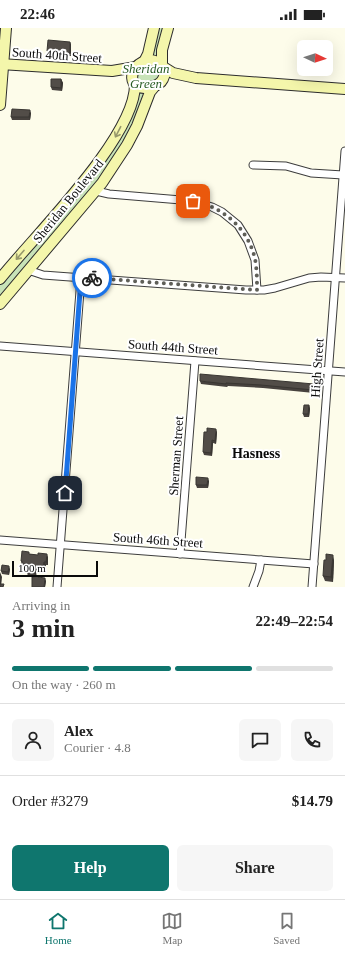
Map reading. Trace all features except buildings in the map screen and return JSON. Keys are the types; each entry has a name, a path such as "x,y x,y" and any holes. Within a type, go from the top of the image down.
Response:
{"main road":[{"path":"0,105 6,28"},
{"path":"154,28 148,54 132,75 134,82 142,88 158,84 168,79 196,78 345,89"},
{"path":"158,84 165,76 162,50 168,28"},
{"path":"140,64 153,60 173,73 196,78"},
{"name":"South 40th Street","path":"2,64 112,71 129,69 140,64"},
{"name":"South 40th Street","path":"112,71 116,74 129,77 134,82"},
{"name":"Sheridan Boulevard","path":"0,279 78,188 105,153 124,120 134,96 134,82"},
{"name":"Sheridan Boulevard","path":"0,304 96,191 128,145 150,92 158,84"}],"street":[{"name":"High Street","path":"312,587 335,277 344,184 343,175 345,151"},
{"path":"253,165 286,166 311,173 343,175"},
{"path":"96,191 109,194 193,201 207,205 222,212 238,225 250,245 255,260 257,290"},
{"path":"28,270 43,275 257,290 275,288 309,278 345,278"},
{"path":"57,587 81,278"},
{"name":"South 44th Street","path":"0,346 345,372"},
{"name":"Sherman Street","path":"180,554 195,361"},
{"name":"South 46th Street","path":"0,540 314,564"},
{"path":"253,587 259,571 261,560"}],"green space":[{"name":"Sheridan Green","path":"154,28 168,28 161,82 127,145 0,304 0,279 116,137 135,84 140,64"}],"way so far":[{"path":"92,278 257,290 256,267 252,249 238,225 222,212 202,203 193,201"}],"district":[{"name":"Hasness","path":"256,453"}],"route":[{"path":"65,493 81,278 92,278"}]}
